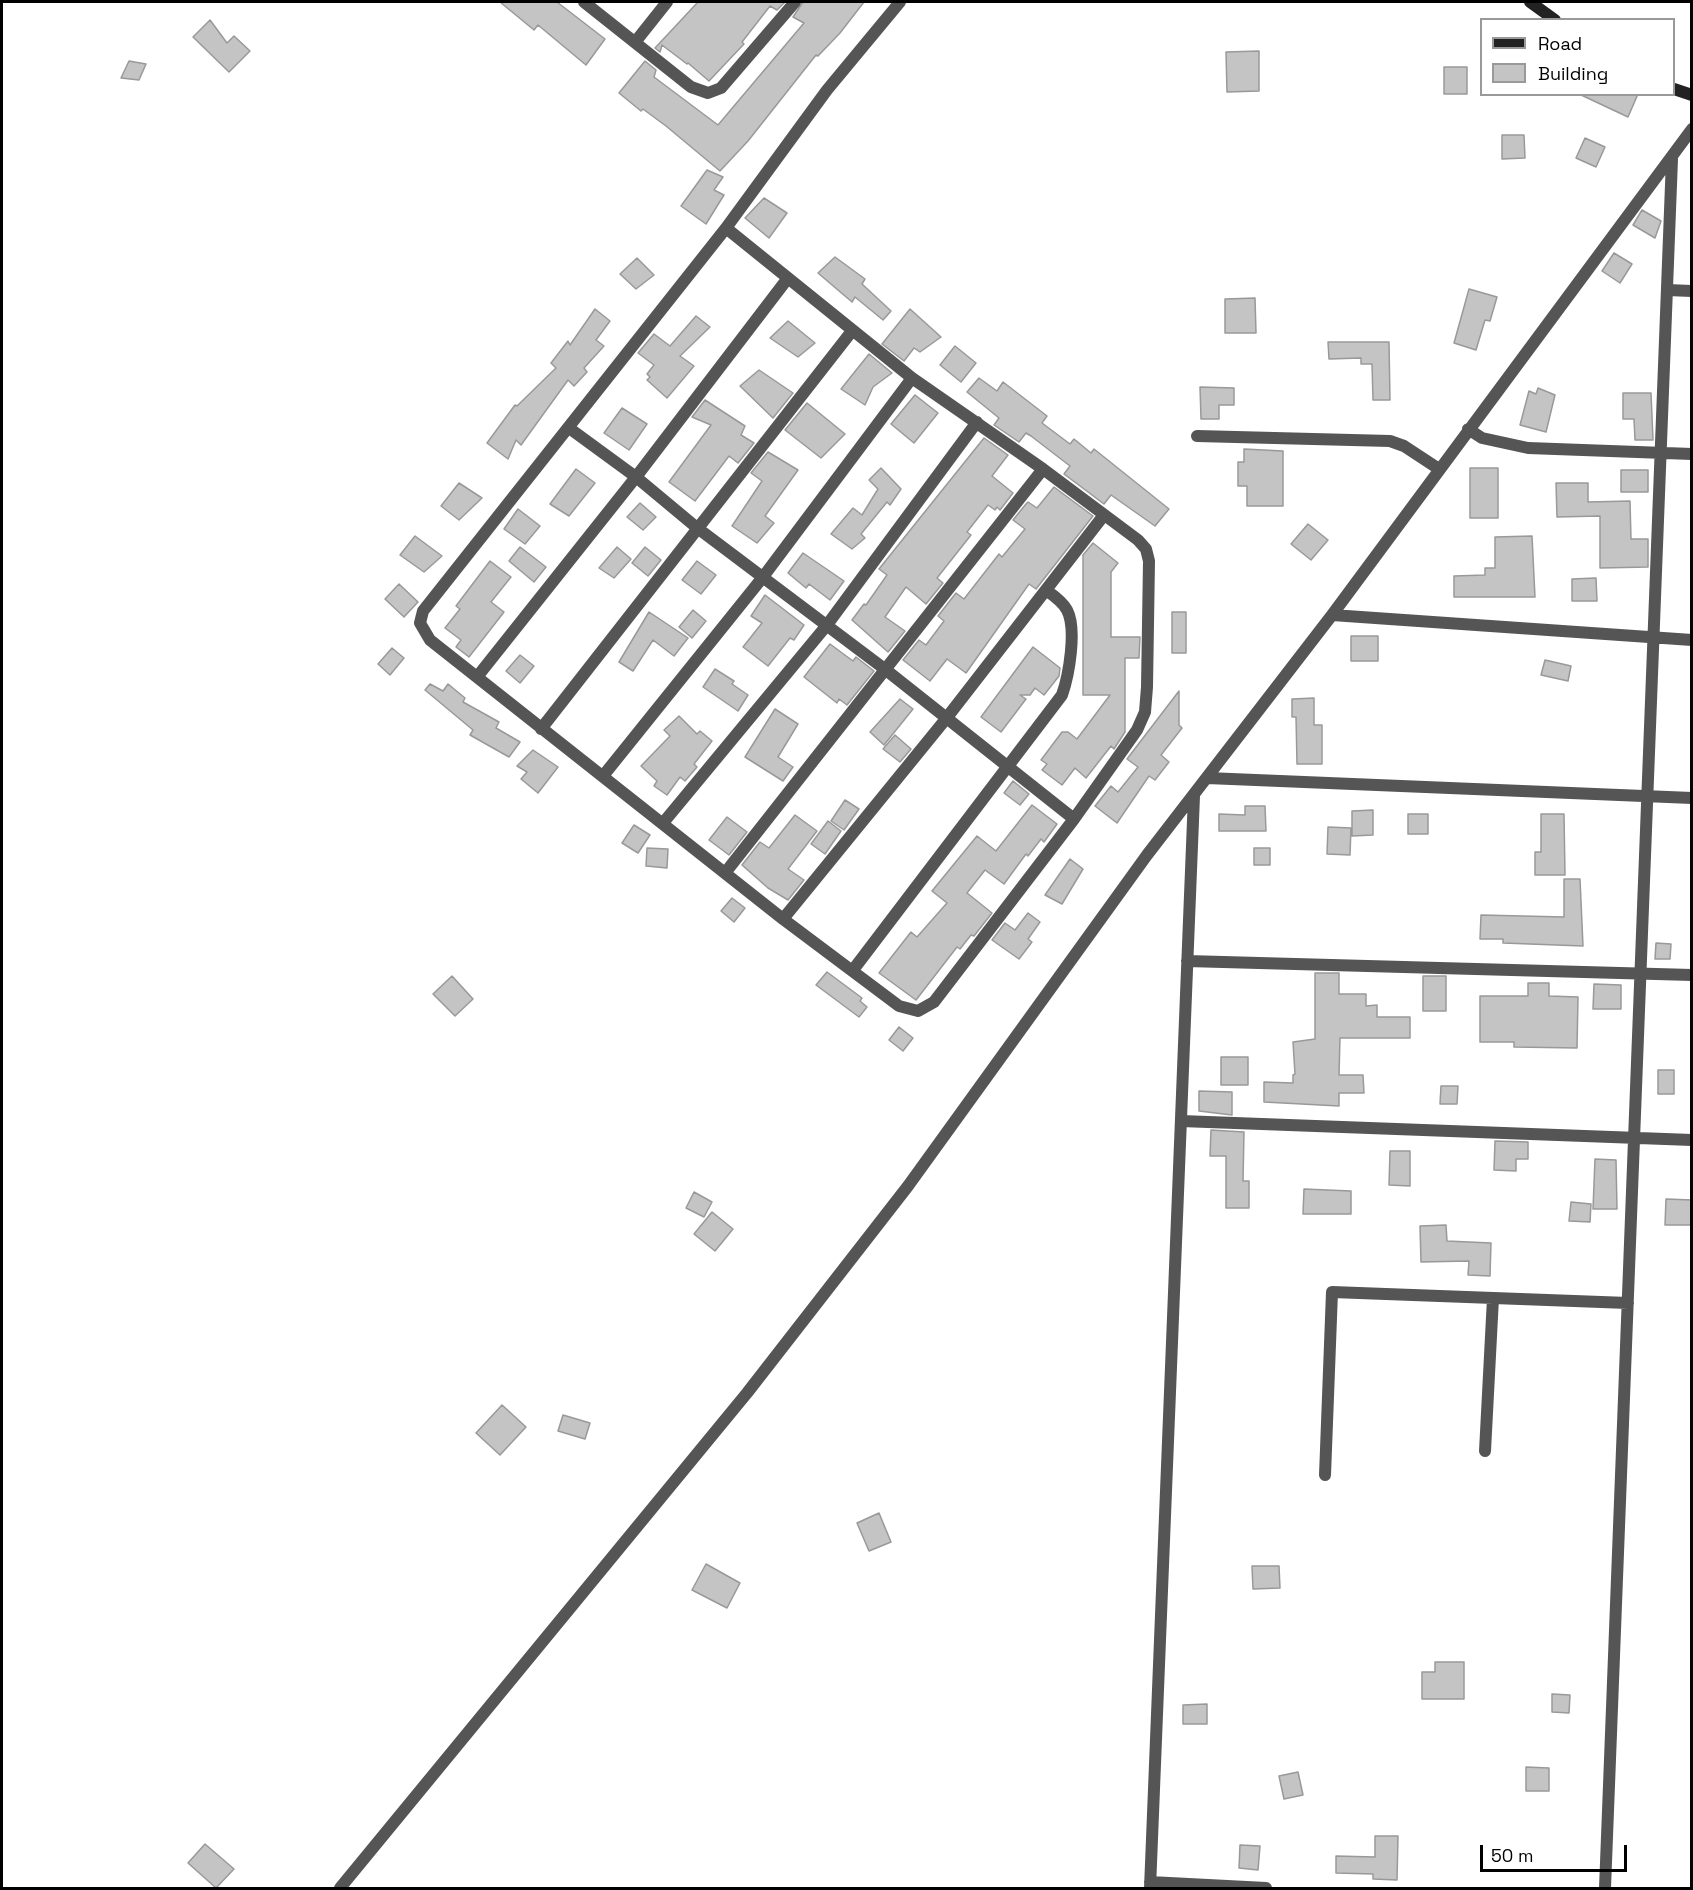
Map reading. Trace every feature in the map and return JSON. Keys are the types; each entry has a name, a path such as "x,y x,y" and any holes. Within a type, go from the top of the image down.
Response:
{"main road":[{"path":"1530,2 1552,18"},
{"path":"1675,89 1692,95"}],"street":[{"path":"584,2 701,93 714,93 795,2"},
{"path":"636,41 667,2"},
{"path":"726,228 912,378 1043,469 1138,540 1146,549 1149,561 1145,712 1137,730 1074,819 926,1009 909,1011 899,1006 783,919 430,640 423,631 420,618 726,228 826,90 900,2"},
{"path":"340,1888 747,1393 908,1186 1147,855 1332,615 1692,129"},
{"path":"1605,1888 1672,159"},
{"path":"477,677 636,477 788,278"},
{"path":"1667,290 1692,291"},
{"path":"541,729 696,527 852,331"},
{"path":"603,776 763,578 912,378"},
{"path":"663,823 826,625 977,422"},
{"path":"569,428 886,670 945,720 1074,819"},
{"path":"1468,429 1482,438 1528,448 1692,454"},
{"path":"1197,436 1376,440 1404,446 1439,469"},
{"path":"725,873 1043,469"},
{"path":"783,919 945,720 1104,515"},
{"path":"853,970 1062,695 1068,679 1070,617 1064,605 1046,590"},
{"path":"1332,615 1692,640"},
{"path":"1207,778 1692,798"},
{"path":"1194,796 1150,1885 1266,1888"},
{"path":"1187,961 1692,975"},
{"path":"1181,1121 1692,1140"},
{"path":"1325,1475 1332,1292 1628,1303"},
{"path":"1485,1451 1493,1298"}],"building":[{"path":"500,2 557,2 605,39 586,65 538,25 534,30"},
{"path":"698,2 785,2 777,10 770,6 742,42 744,44 709,81 662,45 660,52 655,48"},
{"path":"803,2 864,2 840,33 818,56 816,55 748,141 720,171 666,126 643,109 641,111 619,93 645,61 656,70 654,77 718,125 804,23 793,17"},
{"path":"210,20 227,43 234,36 250,51 229,72 193,37"},
{"path":"1259,51 1259,91 1227,92 1226,52"},
{"path":"129,61 146,64 139,80 121,78"},
{"path":"1444,67 1467,67 1467,94 1444,94"},
{"path":"1583,96 1637,96 1628,117"},
{"path":"1502,135 1524,135 1525,158 1502,159"},
{"path":"1585,138 1605,147 1596,167 1576,158"},
{"path":"707,170 723,177 714,190 724,195 706,224 681,206"},
{"path":"764,198 787,213 769,238 745,218"},
{"path":"1642,210 1661,221 1655,238 1633,225"},
{"path":"1614,253 1632,264 1620,283 1602,271"},
{"path":"835,257 865,279 862,284 891,311 883,320 855,297 852,302 818,273"},
{"path":"637,258 654,275 636,289 620,274"},
{"path":"1469,289 1497,297 1490,321 1485,320 1476,350 1454,343"},
{"path":"1255,298 1256,333 1225,333 1225,299"},
{"path":"595,309 610,321 596,340 604,346 584,368 587,372 574,386 568,380 521,445 516,440 508,459 487,443 515,405 517,406 556,368 551,363 568,341 570,345"},
{"path":"910,309 941,337 920,352 914,348 904,361 882,344"},
{"path":"696,316 710,327 680,356 694,366 667,398 647,380 650,377 647,374 654,365 638,353 654,334 670,346"},
{"path":"788,321 815,343 798,357 770,338"},
{"path":"1328,342 1389,342 1390,400 1373,400 1372,364 1361,364 1361,358 1329,359"},
{"path":"955,346 976,363 961,382 940,365"},
{"path":"869,354 892,373 873,387 865,405 841,389"},
{"path":"759,370 793,393 773,418 740,386"},
{"path":"979,378 997,391 1003,382 1047,416 1042,423 1070,444 1074,439 1091,453 1094,449 1169,509 1155,526 1111,495 1104,504 1064,474 1070,466 1031,436 1026,433 1019,442 994,425 999,418 967,392"},
{"path":"1200,387 1234,388 1234,405 1219,405 1219,419 1201,419"},
{"path":"1538,388 1555,395 1546,432 1520,425 1529,391 1536,394"},
{"path":"1623,393 1651,393 1653,440 1635,440 1634,419 1623,419"},
{"path":"915,395 938,413 914,443 891,424"},
{"path":"705,400 745,426 741,435 754,443 738,463 729,456 695,501 669,482 711,425 692,417"},
{"path":"807,403 845,434 821,458 785,430"},
{"path":"622,408 647,424 629,450 604,433"},
{"path":"984,438 1008,455 992,476 1013,493 1000,510 997,507 995,510 988,505 967,532 971,535 937,578 943,583 926,604 906,587 885,617 905,631 888,652 852,620 864,604 866,605 887,575 879,569"},
{"path":"1244,449 1283,451 1283,506 1247,506 1247,486 1238,486 1238,462 1244,462"},
{"path":"768,452 798,470 765,516 774,523 757,543 732,526 762,481 751,473"},
{"path":"881,468 901,489 890,505 887,502 861,534 865,538 852,549 831,534 853,508 862,515 878,489 869,480"},
{"path":"1470,468 1498,468 1498,518 1470,518"},
{"path":"576,469 595,483 569,516 550,504"},
{"path":"1621,470 1648,470 1648,492 1621,492"},
{"path":"459,483 482,498 459,520 441,506"},
{"path":"1556,483 1588,483 1588,502 1630,501 1631,539 1648,539 1648,567 1600,568 1600,516 1557,517"},
{"path":"1054,487 1093,516 1036,589 1029,584 966,673 947,659 930,681 903,660 919,640 926,645 944,621 938,616 956,593 964,599 999,554 1002,557 1025,529 1013,520 1026,504 1028,502 1037,508"},
{"path":"640,503 656,517 643,530 627,517"},
{"path":"518,509 540,526 525,544 504,529"},
{"path":"1308,524 1328,540 1311,560 1291,544"},
{"path":"415,536 442,556 424,572 400,555"},
{"path":"1532,536 1535,597 1454,597 1454,576 1485,575 1485,568 1495,568 1495,537"},
{"path":"1093,543 1118,563 1111,572 1111,637 1140,637 1139,658 1125,658 1125,732 1114,749 1111,746 1086,778 1075,768 1062,785 1042,770 1047,764 1041,760 1062,732 1068,732 1077,739 1110,695 1083,695 1083,555"},
{"path":"520,547 546,567 534,582 509,561"},
{"path":"617,547 631,559 614,578 599,568"},
{"path":"645,547 661,560 648,576 632,563"},
{"path":"803,553 844,581 830,600 809,584 806,588 788,573"},
{"path":"490,561 511,577 491,602 504,612 469,657 456,647 461,640 445,628 460,609 456,606"},
{"path":"697,561 716,575 701,594 682,580"},
{"path":"1596,578 1597,601 1572,601 1572,579"},
{"path":"399,584 418,602 404,617 385,599"},
{"path":"765,595 804,625 794,640 790,638 768,666 743,647 762,623 751,616"},
{"path":"693,610 706,621 692,638 679,627"},
{"path":"649,612 688,638 674,656 653,640 633,671 619,662"},
{"path":"1172,612 1186,612 1186,653 1172,653"},
{"path":"1351,636 1378,636 1378,661 1351,661"},
{"path":"830,644 853,661 856,657 874,671 847,705 839,699 837,703 804,677"},
{"path":"1033,647 1060,668 1059,676 1044,695 1035,688 1030,695 1020,695 1026,699 1001,732 981,717"},
{"path":"392,648 404,658 390,675 378,664"},
{"path":"520,655 534,666 520,683 506,671"},
{"path":"1545,660 1571,666 1568,681 1541,675"},
{"path":"715,669 734,681 732,684 748,695 738,711 703,687"},
{"path":"430,684 443,691 448,684 465,698 463,702 499,722 496,728 520,742 509,757 470,735 473,730 425,690"},
{"path":"1179,691 1179,725 1182,728 1161,755 1169,762 1155,780 1149,776 1117,823 1095,806 1111,786 1118,792 1138,767 1127,759"},
{"path":"1314,698 1314,725 1322,725 1322,764 1297,764 1296,717 1292,717 1292,699"},
{"path":"900,699 913,709 884,745 870,732"},
{"path":"775,709 798,724 778,757 793,767 783,781 745,757"},
{"path":"679,716 697,734 700,731 712,741 694,764 697,767 685,781 680,777 667,795 654,786 657,781 641,766 670,736 664,730"},
{"path":"895,735 911,749 900,762 883,749"},
{"path":"533,750 558,767 538,793 521,779 527,772 517,766"},
{"path":"1013,781 1029,794 1020,805 1004,793"},
{"path":"845,800 859,809 844,830 831,821"},
{"path":"1032,805 1057,824 1044,842 1041,839 1028,856 1026,854 1004,884 985,870 967,893 992,913 974,936 971,935 960,949 957,947 916,1000 879,973 911,932 917,937 947,903 932,891 977,836 996,851"},
{"path":"1245,806 1265,806 1266,831 1219,831 1219,814 1245,815"},
{"path":"1373,810 1373,835 1352,836 1352,811"},
{"path":"1408,814 1428,814 1428,834 1408,834"},
{"path":"1541,814 1564,814 1565,875 1535,875 1535,852 1541,852"},
{"path":"795,815 817,831 788,869 804,880 788,900 768,888 742,865 760,842 769,848"},
{"path":"727,817 747,832 729,855 709,840"},
{"path":"828,821 841,831 825,854 811,844"},
{"path":"634,825 650,835 638,853 622,843"},
{"path":"1328,827 1351,828 1350,855 1327,854"},
{"path":"647,848 668,849 667,868 646,866"},
{"path":"1254,848 1270,848 1270,865 1254,865"},
{"path":"1070,859 1083,869 1062,904 1045,895"},
{"path":"1564,879 1580,879 1583,946 1503,943 1503,939 1480,939 1481,915 1564,917"},
{"path":"732,898 745,908 734,922 721,911"},
{"path":"1028,913 1040,922 1028,939 1032,942 1019,959 992,940 1005,923 1015,930"},
{"path":"1656,943 1671,944 1670,959 1655,959"},
{"path":"827,972 862,998 860,1001 867,1007 859,1017 816,985"},
{"path":"1315,973 1339,973 1339,994 1366,994 1366,1006 1377,1005 1377,1017 1410,1017 1410,1038 1340,1038 1339,1075 1363,1075 1364,1093 1339,1093 1339,1106 1264,1102 1264,1082 1293,1083 1295,1074 1293,1042 1315,1039"},
{"path":"452,976 473,999 455,1016 433,994"},
{"path":"1423,976 1446,976 1446,1011 1423,1011"},
{"path":"1528,983 1549,983 1549,996 1578,997 1577,1048 1514,1047 1514,1042 1480,1042 1480,996 1528,996"},
{"path":"1594,984 1621,985 1621,1009 1593,1009"},
{"path":"899,1027 913,1038 903,1051 889,1040"},
{"path":"1221,1057 1248,1057 1248,1085 1221,1085"},
{"path":"1658,1070 1674,1070 1674,1094 1658,1094"},
{"path":"1441,1086 1458,1086 1457,1104 1440,1104"},
{"path":"1199,1091 1232,1092 1232,1115 1199,1111"},
{"path":"1211,1130 1244,1132 1243,1181 1249,1181 1249,1208 1226,1208 1226,1156 1210,1156"},
{"path":"1495,1141 1528,1142 1528,1159 1516,1159 1516,1171 1494,1170"},
{"path":"1390,1151 1410,1151 1410,1186 1389,1185"},
{"path":"1595,1159 1616,1160 1617,1209 1593,1209"},
{"path":"1304,1189 1351,1191 1351,1214 1303,1214"},
{"path":"694,1192 712,1202 704,1217 686,1208"},
{"path":"1666,1199 1692,1200 1692,1225 1665,1225"},
{"path":"1571,1202 1591,1204 1590,1222 1569,1221"},
{"path":"712,1212 733,1229 715,1251 694,1234"},
{"path":"1446,1225 1447,1241 1491,1243 1490,1276 1468,1275 1469,1261 1421,1262 1420,1226"},
{"path":"502,1405 526,1427 500,1455 476,1433"},
{"path":"563,1415 590,1423 585,1439 558,1431"},
{"path":"879,1513 891,1542 869,1551 857,1523"},
{"path":"706,1564 740,1583 727,1608 692,1590"},
{"path":"1252,1566 1279,1566 1280,1588 1253,1589"},
{"path":"1435,1662 1464,1662 1464,1699 1422,1699 1422,1672 1435,1672"},
{"path":"1552,1694 1570,1695 1569,1713 1552,1712"},
{"path":"1207,1704 1207,1724 1183,1724 1183,1705"},
{"path":"1526,1767 1549,1768 1549,1791 1526,1791"},
{"path":"1298,1772 1303,1795 1284,1799 1279,1776"},
{"path":"1375,1836 1398,1836 1397,1880 1373,1879 1373,1874 1336,1873 1336,1856 1375,1857"},
{"path":"205,1844 234,1869 216,1888 188,1863"},
{"path":"1240,1845 1260,1846 1258,1870 1239,1868"}]}
